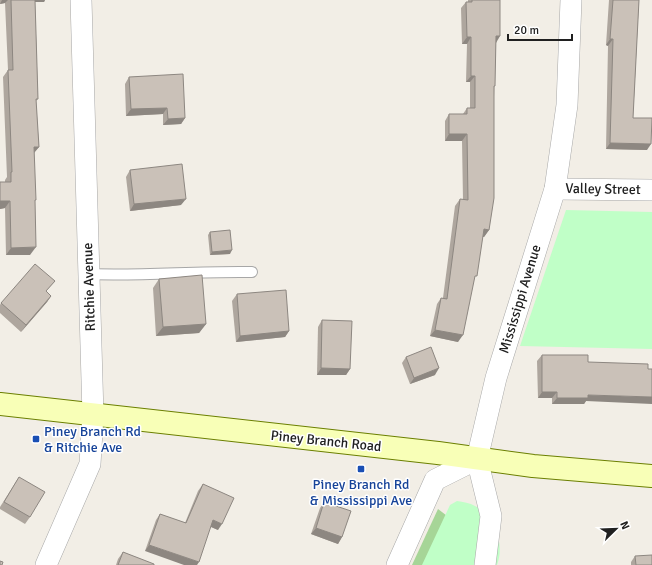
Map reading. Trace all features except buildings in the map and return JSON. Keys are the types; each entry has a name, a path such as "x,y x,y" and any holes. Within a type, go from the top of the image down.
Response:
{"main road":[{"name":"Piney Branch Road","path":"0,404 438,453 477,459 652,476"}],"street":[{"name":"Ritchie Avenue","path":"46,565 90,464 93,415 81,0"},
{"name":"Mississippi Avenue","path":"477,459 496,378 555,189 567,105 571,0"},
{"name":"Valley Street","path":"555,189 652,190"},
{"path":"397,565 435,480 477,459 491,516 485,565"}],"lane":[{"path":"89,274 129,275 205,271 252,272"}],"green space":[{"path":"566,210 652,212 652,349 520,346"},
{"path":"457,501 469,503 475,506 488,517 493,524 499,540 500,548 497,565 422,565 450,505"},
{"path":"438,509 463,528 462,565 412,565"}],"place":[{"name":"Piney Branch Rd & Ritchie Ave","path":"36,439"},
{"name":"Piney Branch Rd & Mississippi Ave","path":"361,469"}]}
